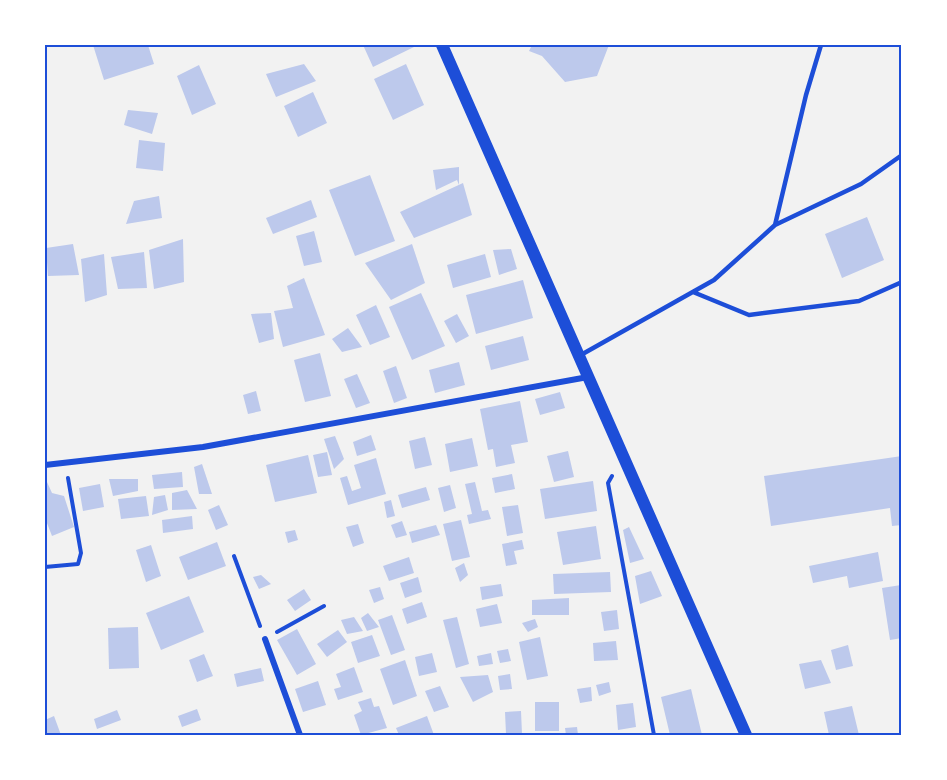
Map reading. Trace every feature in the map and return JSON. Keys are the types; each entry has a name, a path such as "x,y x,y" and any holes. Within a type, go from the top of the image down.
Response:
{"main road":[{"path":"442,45 746,735"}],"street":[{"path":"45,465 203,447 589,377"},
{"path":"265,639 300,735"}],"lane":[{"path":"775,225 806,95 821,45"},
{"path":"579,356 714,280 775,225 861,184 902,155"},
{"path":"693,292 749,315 859,301 902,282"}],"path":[{"path":"45,567 78,564 81,553 65,463"},
{"path":"628,468 613,474 608,483 654,735"},
{"path":"234,556 265,639 324,606"}],"building":[{"path":"93,45 148,45 154,64 104,80"},
{"path":"363,45 413,45 414,47 373,67"},
{"path":"532,45 609,45 597,76 565,82 542,56 529,51"},
{"path":"304,64 316,81 276,97 266,74"},
{"path":"406,64 424,105 393,120 374,79"},
{"path":"199,65 216,104 192,115 177,76"},
{"path":"313,92 327,123 298,137 284,106"},
{"path":"128,110 158,113 152,134 124,125"},
{"path":"139,140 165,143 163,171 136,168"},
{"path":"459,167 459,185 457,180 436,190 433,170"},
{"path":"370,175 395,241 355,256 329,190"},
{"path":"463,183 472,215 414,238 400,212"},
{"path":"159,196 162,218 126,224 134,201"},
{"path":"311,200 317,217 273,234 266,218"},
{"path":"867,217 884,260 842,278 825,234"},
{"path":"314,231 322,262 304,266 296,236"},
{"path":"183,239 184,282 154,289 149,250"},
{"path":"73,244 79,275 48,276 46,248"},
{"path":"412,244 425,283 391,300 365,263"},
{"path":"511,249 517,269 499,275 493,250"},
{"path":"144,252 147,288 118,289 111,257"},
{"path":"104,254 107,295 85,302 81,259"},
{"path":"485,254 491,277 453,288 447,265"},
{"path":"304,278 325,335 283,347 274,311 293,308 287,286"},
{"path":"523,280 533,318 476,334 466,295"},
{"path":"421,293 445,346 412,360 389,307"},
{"path":"376,305 390,337 370,345 356,315"},
{"path":"271,313 274,339 259,343 251,314"},
{"path":"457,314 469,336 456,343 444,321"},
{"path":"348,328 362,347 342,352 332,339"},
{"path":"523,336 529,360 491,370 485,346"},
{"path":"320,353 331,396 305,402 294,360"},
{"path":"459,362 465,385 435,393 429,370"},
{"path":"396,366 407,398 394,403 383,371"},
{"path":"357,374 370,403 356,408 344,379"},
{"path":"256,391 261,411 248,414 243,395"},
{"path":"560,392 565,408 540,415 535,399"},
{"path":"520,401 528,442 511,445 515,463 496,467 493,449 488,450 480,409"},
{"path":"371,435 376,450 357,456 353,442"},
{"path":"335,436 344,459 334,469 324,439"},
{"path":"425,437 432,465 415,469 409,441"},
{"path":"472,438 478,466 450,472 445,444"},
{"path":"568,451 574,477 554,482 547,456"},
{"path":"327,452 332,475 318,477 313,455"},
{"path":"308,455 317,493 275,502 266,465"},
{"path":"902,456 902,525 892,526 890,508 771,526 764,476"},
{"path":"376,458 386,494 348,505 340,478 347,476 352,491 361,488 354,465"},
{"path":"202,464 212,494 199,494 194,467"},
{"path":"182,472 183,487 154,489 152,475"},
{"path":"512,474 515,489 495,493 492,478"},
{"path":"109,479 138,479 138,491 113,496"},
{"path":"593,481 597,511 545,519 540,489"},
{"path":"47,482 52,493 64,496 74,527 52,536 45,518 45,483"},
{"path":"475,482 482,511 488,510 491,519 469,524 467,515 472,514 465,484"},
{"path":"100,484 104,507 83,511 79,488"},
{"path":"450,485 456,508 444,512 438,488"},
{"path":"426,487 430,500 402,508 398,495"},
{"path":"187,490 197,509 172,510 172,493"},
{"path":"165,495 168,510 152,515 154,497"},
{"path":"146,496 149,516 121,519 118,499"},
{"path":"391,500 395,516 387,518 384,502"},
{"path":"219,505 228,525 216,530 208,510"},
{"path":"518,505 523,533 507,536 502,507"},
{"path":"192,516 193,529 163,533 162,520"},
{"path":"461,520 470,557 452,561 443,524"},
{"path":"402,521 407,535 396,538 391,525"},
{"path":"358,524 364,543 353,547 346,527"},
{"path":"436,525 440,535 412,543 409,532"},
{"path":"596,526 601,559 563,565 557,532"},
{"path":"629,527 644,559 630,563 623,530"},
{"path":"295,530 298,540 288,543 285,532"},
{"path":"522,540 524,549 514,551 517,564 506,566 502,544"},
{"path":"217,542 226,566 188,580 179,557"},
{"path":"151,545 161,576 146,582 136,550"},
{"path":"878,552 883,581 849,588 847,576 813,583 809,566"},
{"path":"409,557 414,573 389,581 383,566"},
{"path":"464,563 468,575 460,582 455,568"},
{"path":"651,571 662,596 640,604 635,576"},
{"path":"610,572 611,592 554,594 553,574"},
{"path":"261,575 271,584 259,589 253,577"},
{"path":"418,577 422,592 405,598 400,583"},
{"path":"501,584 503,596 482,600 480,587"},
{"path":"901,585 902,638 890,640 882,588"},
{"path":"380,587 384,599 374,603 369,590"},
{"path":"304,589 311,600 295,611 287,600"},
{"path":"189,596 204,632 161,650 146,613"},
{"path":"569,598 569,615 532,615 532,600"},
{"path":"422,602 427,617 407,624 402,609"},
{"path":"497,604 502,623 480,627 476,609"},
{"path":"617,610 619,629 604,631 601,612"},
{"path":"368,613 379,627 367,631 361,618"},
{"path":"392,615 405,650 391,655 378,620"},
{"path":"354,617 363,631 347,634 341,620"},
{"path":"457,617 469,664 456,668 443,620"},
{"path":"535,619 538,627 528,632 522,623"},
{"path":"138,627 139,668 109,669 108,628"},
{"path":"297,629 316,664 297,675 277,640"},
{"path":"338,630 347,642 327,657 317,644"},
{"path":"372,635 380,656 358,663 351,642"},
{"path":"540,637 548,676 527,680 519,642"},
{"path":"616,641 618,660 594,661 593,643"},
{"path":"848,645 853,666 836,670 831,650"},
{"path":"508,649 511,661 500,663 497,651"},
{"path":"432,653 437,672 419,676 415,657"},
{"path":"491,653 493,664 479,666 477,656"},
{"path":"204,654 213,676 197,682 189,660"},
{"path":"405,660 417,696 393,705 380,669"},
{"path":"821,660 831,683 805,689 799,664"},
{"path":"354,667 363,692 338,700 334,689 341,687 336,674"},
{"path":"261,668 264,681 237,687 234,674"},
{"path":"510,674 512,689 500,690 498,676"},
{"path":"488,675 493,692 473,702 460,677"},
{"path":"318,681 326,705 303,712 295,689"},
{"path":"609,682 611,692 599,696 596,685"},
{"path":"440,686 449,707 434,712 425,691"},
{"path":"591,687 592,701 580,703 577,689"},
{"path":"691,689 702,735 670,735 661,697"},
{"path":"371,698 374,707 379,706 387,728 361,735 354,715 362,711 358,702"},
{"path":"535,702 559,702 559,731 535,731"},
{"path":"633,703 636,727 618,730 616,705"},
{"path":"852,706 859,735 829,735 824,712"},
{"path":"197,709 201,720 182,727 178,716"},
{"path":"117,710 121,720 97,729 94,719"},
{"path":"521,711 522,734 506,734 505,712"},
{"path":"54,716 61,735 45,735 45,720"},
{"path":"427,716 434,735 399,735 396,728"},
{"path":"577,727 578,735 566,735 565,728"}]}
